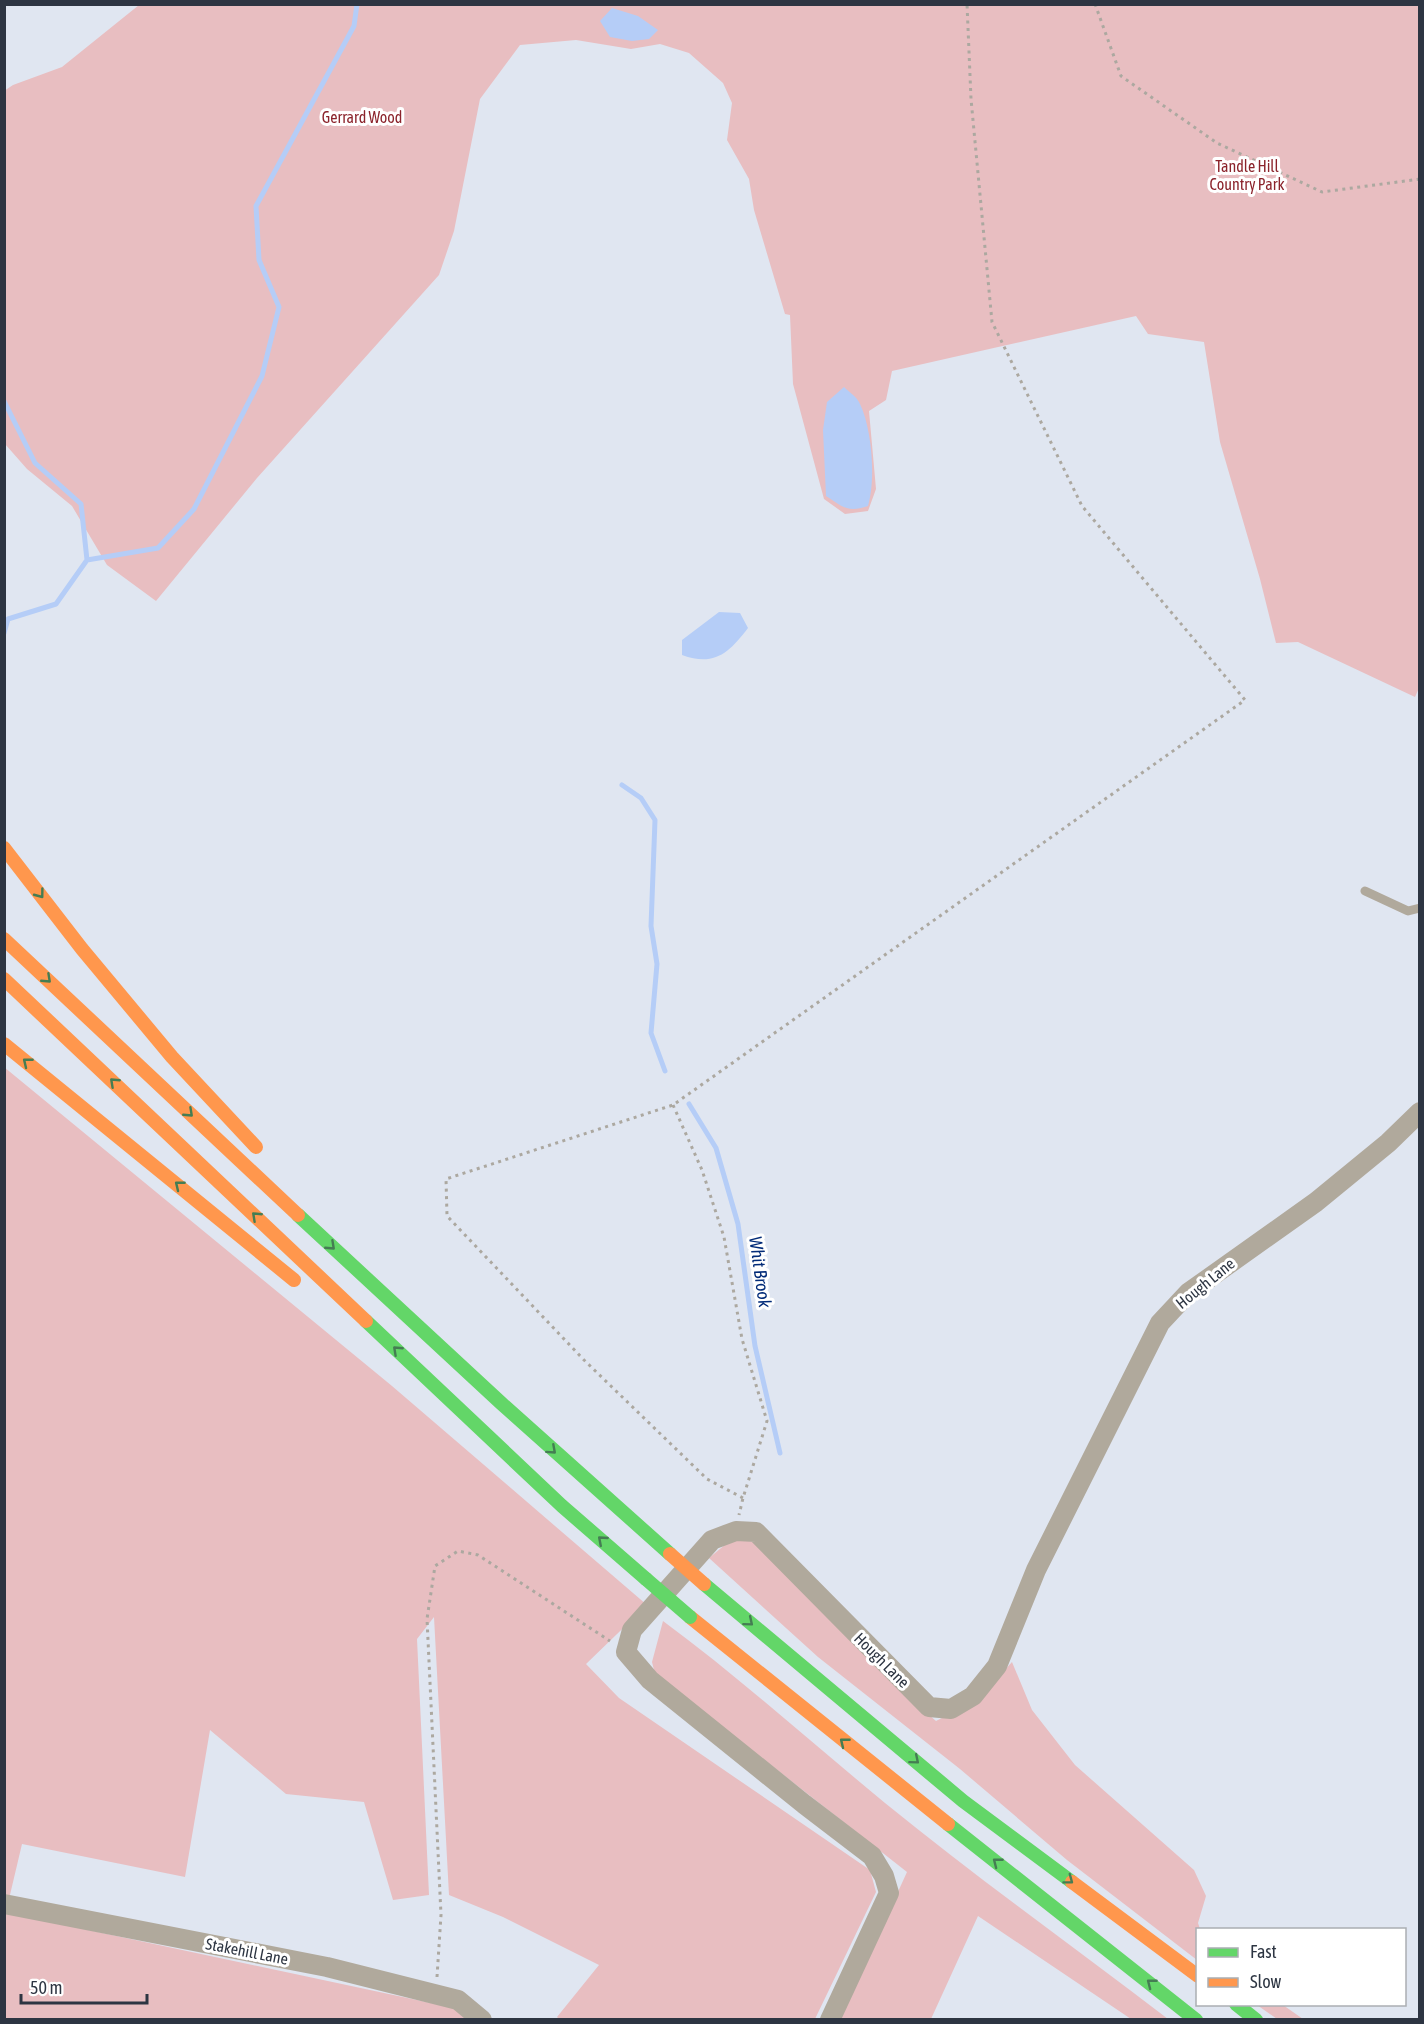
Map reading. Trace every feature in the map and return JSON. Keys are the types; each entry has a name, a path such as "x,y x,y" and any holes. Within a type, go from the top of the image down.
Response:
{"highway":[{"path":"4,848 82,949 172,1057 262,1155"},
{"path":"4,939 532,1433 704,1584 963,1801 1196,1975"},
{"path":"4,979 562,1506"},
{"path":"4,1044 309,1293"},
{"path":"359,1253 532,1433"},
{"path":"363,1338 690,1617 889,1778 1196,2019"},
{"path":"1239,2006 1256,2019"}],"street":[{"name":"Hough Lane","path":"736,1531 756,1532 929,1707 951,1709 973,1696 997,1666 1036,1570 1160,1323 1188,1293 1316,1202 1388,1143 1419,1112"},
{"path":"736,1531 712,1540 633,1630 626,1652 650,1680 872,1856 884,1876 890,1893 830,2019"},
{"name":"Stakehill Lane","path":"4,1904 327,1967 459,2001 482,2019"}],"lane":[{"path":"1365,891 1402,909 1419,908"}],"path":[{"path":"743,1498 707,1479 584,1360 447,1216 446,1179 673,1105 1245,700 1082,506 992,322 971,99 967,4"},
{"path":"1095,4 1120,76 1217,143 1322,192 1419,179"},
{"path":"673,1105 702,1170 724,1237 742,1339 767,1421 743,1498 736,1531"},
{"path":"436,1995 441,1915 427,1619 435,1566 458,1551 478,1555 626,1652"}],"green space":[{"path":"139,5 1419,5 1419,688 1415,697 1298,642 1276,643 1220,442 1204,342 1148,334 1136,316 892,371 886,400 869,411 876,489 868,511 845,514 824,499 793,384 790,315 785,314 754,210 749,179 727,140 732,103 723,83 689,53 660,44 631,49 576,40 520,45 480,99 454,231 439,275 257,478 156,601 107,565 72,506 27,469 5,444 4,91 13,85 62,67"},
{"path":"4,1067 392,1386 647,1605 586,1664 619,1698 870,1870 876,1892 815,2019 560,2020 557,2017 599,1965 503,1917 449,1895 434,1617 417,1639 429,1895 393,1900 364,1802 286,1794 210,1730 185,1877 22,1844 9,1899 5,1898"},
{"path":"732,1539 757,1542 899,1689 936,1721 977,1700 1012,1662 1032,1710 1075,1765 1194,1870 1206,1896 1198,1923 1200,1928 1196,1928 1196,1959 1067,1860 960,1769 818,1657 709,1558"},
{"path":"663,1621 748,1688 920,1831 1168,2019 1131,2019 978,1916 931,2019 840,2019 907,1872 655,1674 652,1662"},
{"path":"4,1912 459,2009 472,2019 5,2019"},
{"path":"1258,2006 1284,2006 1303,2019 1277,2019"}],"water":[{"path":"612,8 638,16 658,30 649,39 632,41 610,37 600,21"},
{"path":"844,387 860,404 872,454 872,482 868,506 855,509 841,506 826,496 823,430 827,402"},
{"path":"719,612 740,613 748,628 727,651 720,655 703,659 682,655 682,640"}],"waterway":[{"path":"4,633 8,619 56,604 87,560 158,548 194,509 262,376 279,307 259,260 256,206 354,26 357,4"},
{"path":"4,401 35,463 81,504 87,560"},
{"name":"Whit Brook","path":"622,785 641,798 655,820 651,926 657,964 651,1033 665,1071"},
{"name":"Whit Brook","path":"689,1104 716,1148 738,1224 755,1346 780,1453"}],"traffic: fast":[{"path":"298,1215 501,1403 670,1554"},
{"path":"366,1321 562,1506 646,1579"},
{"path":"646,1579 690,1617"},
{"path":"704,1584 963,1801 1072,1882"},
{"path":"948,1824 1196,2020"},
{"path":"1238,2006 1256,2020"}],"traffic: slow":[{"path":"4,848 82,949 172,1057 256,1147"},
{"path":"4,939 298,1215"},
{"path":"4,979 366,1321"},
{"path":"4,1044 294,1280"},
{"path":"670,1554 704,1584"},
{"path":"690,1617 948,1824"},
{"path":"1072,1882 1196,1975"}],"park label":[{"name":"Gerrard Wood","path":"362,117"},
{"name":"Tandle Hill Country Park","path":"1247,175"}]}
